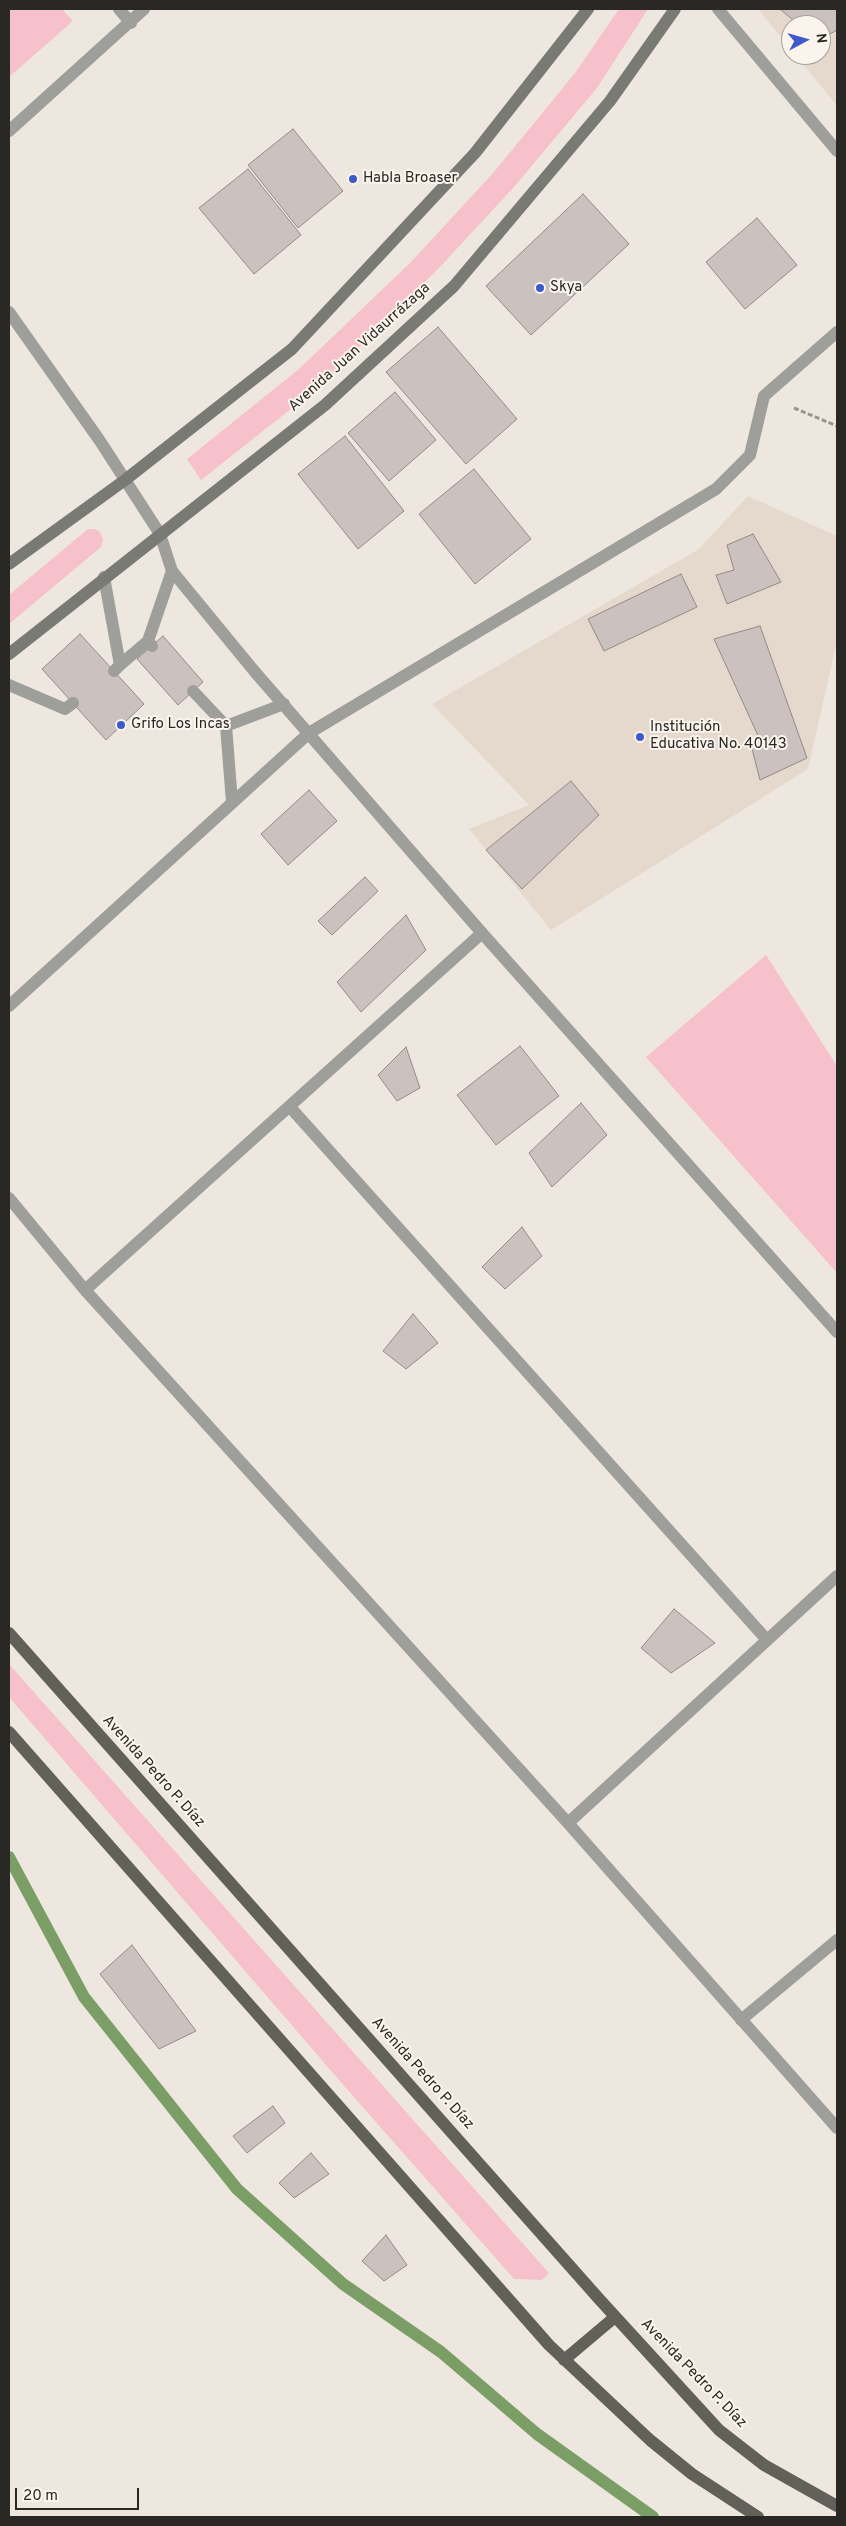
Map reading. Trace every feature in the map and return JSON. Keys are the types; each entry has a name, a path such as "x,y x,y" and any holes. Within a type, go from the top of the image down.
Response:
{"main road":[{"path":"9,564 125,480 292,349 475,153 588,9"},
{"name":"Avenida Juan Vidaurrázaga","path":"9,654 324,404 454,286 610,101 675,9"},
{"name":"Avenida Pedro P. Díaz","path":"9,1633 615,2317 719,2430 764,2465 837,2506"},
{"path":"9,1732 564,2360 650,2440 692,2474 758,2517"},
{"path":"564,2360 615,2317"}],"street":[{"path":"119,9 131,23"},
{"path":"9,131 131,23 144,9"},
{"path":"718,9 837,151"},
{"path":"9,312 160,534 172,571 482,933 837,1332"},
{"path":"9,1006 309,733 716,489 750,454 764,396 837,332"},
{"path":"104,578 117,668 150,643 172,571"},
{"path":"9,685 65,709 73,703"},
{"path":"193,691 226,726 232,802"},
{"path":"226,726 284,704"},
{"path":"85,1290 482,933"},
{"path":"290,1106 767,1640"},
{"path":"9,1198 85,1290 568,1823 837,2128"},
{"path":"568,1823 837,1576"},
{"path":"742,2020 837,1940"}],"path":[{"path":"764,396 837,426"}],"shaded area":[{"path":"9,9 62,9 73,21 9,77"},
{"path":"619,9 648,9 597,88 514,187 439,268 320,386 201,480 187,459 299,369 411,262 494,172 575,73"},
{"path":"758,9 837,9 837,106 804,65 831,65 831,15 781,15 781,37"},
{"name":"Institución Educativa No. 40143","path":"748,496 837,536 837,641 808,769 551,930 469,829 529,805 432,704 699,549"},
{"path":"88,529 95,529 100,532 103,540 101,547 9,624 9,595"},
{"path":"766,955 837,1066 837,1273 646,1057"},
{"path":"9,1664 549,2273 542,2280 514,2279 339,2080 9,1697"}],"building":[{"path":"780,9 837,9 837,30 831,33 831,15 787,15"},
{"path":"293,129 343,191 298,228 248,165"},
{"path":"248,169 301,235 254,274 199,208"},
{"path":"583,194 629,244 531,335 486,286"},
{"path":"757,218 797,265 745,309 706,262"},
{"path":"438,327 517,419 466,464 386,372"},
{"path":"395,392 436,440 389,481 348,433"},
{"path":"345,436 404,511 358,549 298,474"},
{"path":"474,469 531,539 475,584 419,514"},
{"path":"753,534 781,582 727,604 716,575 734,570 727,545"},
{"path":"681,574 697,607 604,651 588,619"},
{"path":"760,626 807,758 760,780 751,745 760,740 714,639"},
{"path":"80,634 144,704 106,740 42,669"},
{"path":"163,636 203,682 178,705 137,659"},
{"path":"571,781 599,815 522,889 486,850"},
{"path":"309,790 337,821 288,865 261,834"},
{"path":"365,877 378,891 332,935 318,921"},
{"path":"406,915 426,950 361,1012 337,982"},
{"path":"520,1046 559,1096 496,1145 457,1095"},
{"path":"406,1047 420,1088 397,1101 378,1075"},
{"path":"581,1103 607,1135 552,1187 529,1153"},
{"path":"522,1227 542,1256 505,1289 482,1267"},
{"path":"413,1314 438,1343 406,1369 383,1351"},
{"path":"674,1609 715,1643 671,1673 641,1648"},
{"path":"132,1945 196,2031 159,2049 100,1974"},
{"path":"273,2106 285,2123 247,2153 233,2136"},
{"path":"311,2153 329,2174 294,2198 279,2183"},
{"path":"386,2235 407,2265 384,2281 362,2261"}],"waterway":[{"path":"9,1857 84,1997 237,2189 343,2284 441,2352 537,2434 653,2517"}],"place":[{"name":"Habla Broaser","path":"353,179"},
{"name":"Skya","path":"540,288"},
{"name":"Grifo Los Incas","path":"121,725"},
{"name":"Institución Educativa No. 40143","path":"640,737"}]}
